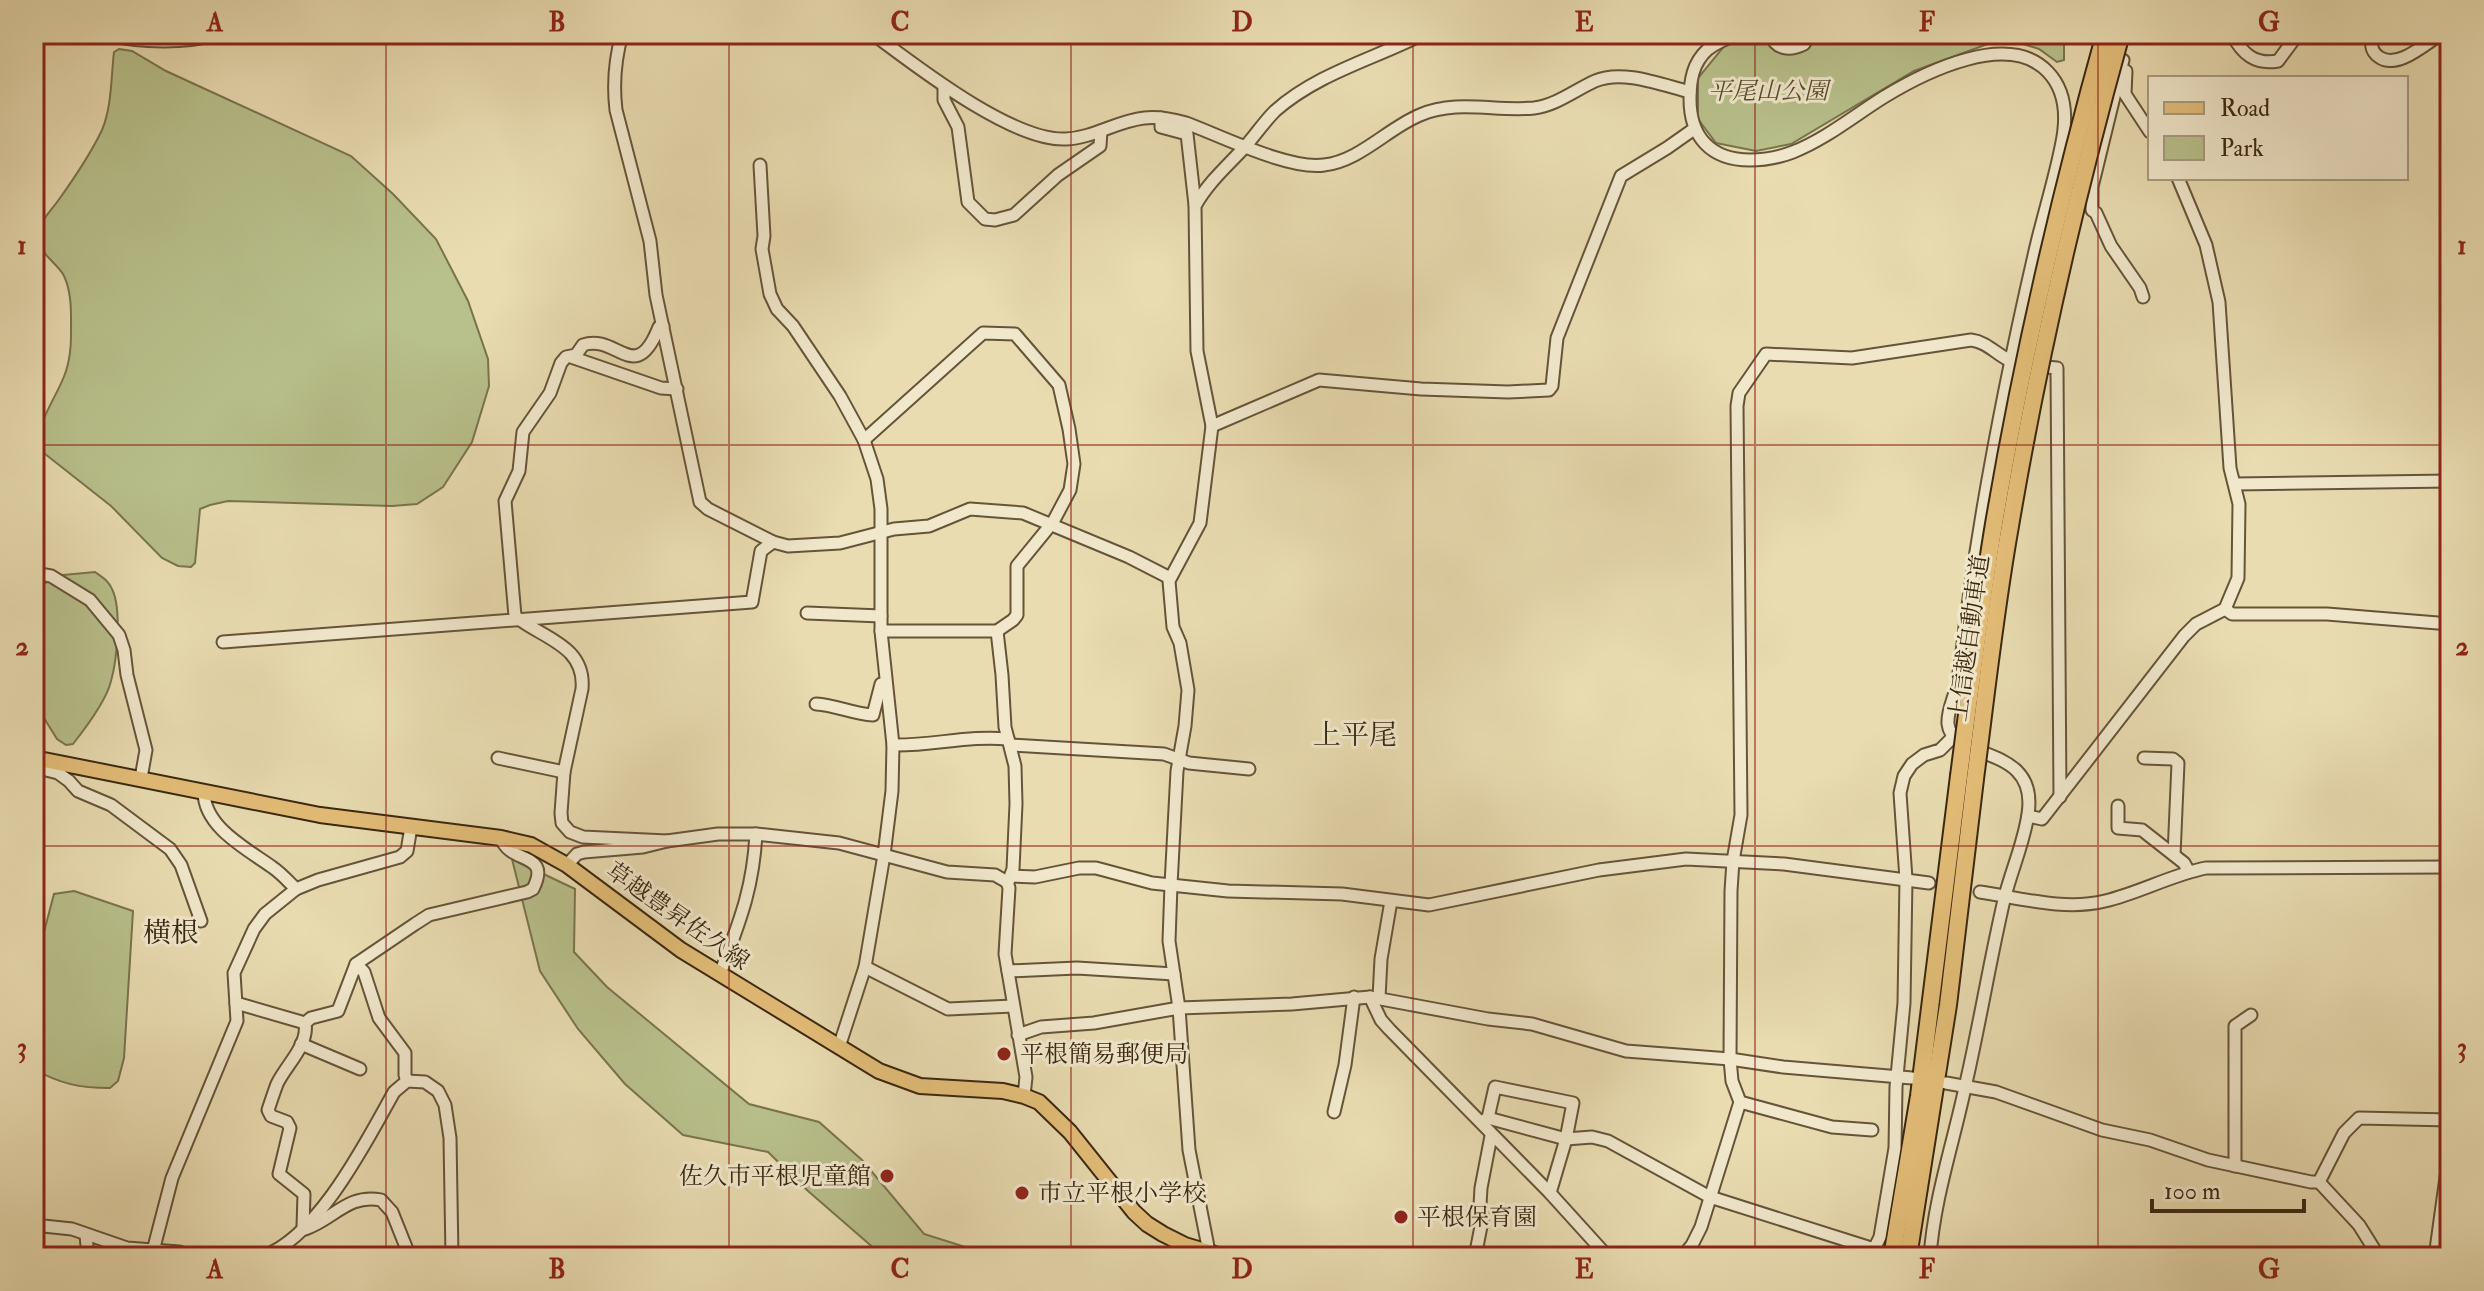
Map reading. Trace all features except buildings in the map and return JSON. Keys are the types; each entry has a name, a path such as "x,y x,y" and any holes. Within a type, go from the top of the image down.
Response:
{"highway":[{"name":"上信越自動車道","path":"1908,1257 1946,1021 1984,588 2017,398 2061,199 2104,34"},
{"name":"上信越自動車道","path":"1892,1257 1967,777 2027,431 2073,217 2121,34"}],"main road":[{"name":"草越豊昇佐久線","path":"34,761 141,778 320,815 501,838 531,845 567,865 681,950 879,1071 909,1083 1003,1091 1039,1102 1057,1118 1147,1224 1185,1245 1225,1257"}],"street":[{"path":"99,34 159,41 222,34"},
{"path":"622,34 617,52 614,97 650,241 656,295 700,502 773,542 788,546 840,543 881,532 929,526 970,509 1023,513 1129,557 1170,578"},
{"path":"873,34 944,86 1016,126 1049,138 1065,139 1136,119 1161,118 1186,123 1293,163 1324,165 1345,160 1407,121 1442,108 1541,107 1594,82 1615,77 1690,92"},
{"path":"1195,206 1208,186 1247,146 1264,123 1297,95 1357,62 1423,34"},
{"path":"1739,34 1724,39 1706,51 1694,69 1690,92 1694,129 1706,144 1720,154 1739,159 1772,158 1807,145 1897,89 1984,55 2004,53 2028,57 2042,66 2061,90 2064,104 2064,132 2011,362 1948,725 1953,737 1965,745 1999,758 2014,768 2026,787 2028,816 2005,896 1966,1086 1936,1209 1930,1257"},
{"path":"1770,34 1776,44 1790,48 1804,44 1810,34"},
{"path":"2104,34 2123,60 2125,94 2148,129"},
{"path":"2232,34 2248,57 2270,62 2278,61 2298,34"},
{"path":"2373,34 2371,46 2374,53 2391,61 2404,57 2441,34"},
{"path":"2123,60 2092,187 2092,210 2143,297"},
{"path":"944,86 944,100 958,127 968,202 985,219 1014,215 1058,175 1100,146 1101,131"},
{"path":"1161,118 1161,127 1187,134 1195,206 1197,351 1212,426 1200,523 1170,578 1173,627 1180,643 1188,690 1179,759 1169,941 1179,1008 1189,1150 1209,1254"},
{"path":"1212,426 1319,380 1421,389 1549,390 1557,338 1621,176 1694,129"},
{"path":"760,165 762,249 770,294 777,309 793,326 832,384 864,440 877,479 881,509 881,631 893,745 892,791 865,967 839,1047"},
{"path":"2028,816 2042,819 2184,636 2196,624 2225,609 2235,587 2240,564 2239,504 2230,468 2217,291 2206,245 2179,180"},
{"path":"663,326 659,327 648,348 638,355 626,355 593,343 583,345 576,355 566,357 550,393 523,432 519,471 505,501 513,611 520,620 563,646 581,669 582,689 564,772 562,823 570,832 583,837 667,841"},
{"path":"864,440 983,333 1015,334 1059,385 1069,429 1073,477 1070,490 1049,526 1017,566 1017,615 1013,620 997,631 881,631"},
{"path":"1682,1257 1692,1245 1710,1197 1740,1102 1732,1081 1730,1059 1733,861 1741,815 1737,406 1739,393 1766,354 1852,358 1971,340 1981,341 2011,362 2057,368 2060,797"},
{"path":"571,357 661,388 677,389"},
{"path":"2235,484 2450,481"},
{"path":"223,642 752,602 755,599 761,551 773,542"},
{"path":"34,573 51,576 90,600 119,635 146,750 141,778"},
{"path":"2225,609 2232,614 2327,614 2450,624"},
{"path":"807,613 881,616"},
{"path":"997,631 1005,727 1010,742 1016,794 1005,954 1026,1077 1024,1096"},
{"path":"816,704 873,715 884,678"},
{"path":"1484,1120 1566,1139 1592,1137 1608,1141 1710,1197 1872,1253 1880,1237 1895,1148 1904,1003 1906,879 1900,793 1904,776 1912,764 1924,755 1940,750 1953,737"},
{"path":"893,745 936,744 969,738 1164,754 1189,763 1249,769"},
{"path":"498,758 564,772"},
{"path":"2144,758 2173,759 2178,763 2174,855"},
{"path":"34,761 58,773 78,791 111,805 170,849 181,865 201,921"},
{"path":"204,792 209,812 224,830 275,868 296,889"},
{"path":"2118,806 2118,828 2142,830 2188,867 2189,872"},
{"path":"153,1251 172,1178 237,1021 234,973 254,929 265,914 296,889 400,857 407,851 411,827"},
{"path":"567,865 580,853 643,847 718,834 756,834 829,842 947,872 995,875 1009,879 1096,868 1152,883 1228,891 1342,894 1429,905 1642,863 1686,859 1784,864 1929,883"},
{"path":"720,974 747,904 756,834"},
{"path":"305,1023 311,1018 338,1011 356,964 429,915 533,889 538,867 509,851 501,838"},
{"path":"1980,892 2057,903 2090,904 2118,898 2189,872 2221,867 2450,867"},
{"path":"1391,901 1375,998 1381,1020 1484,1120 1491,1136 1550,1193 1608,1257"},
{"path":"356,964 364,972 379,1018 405,1053 407,1081"},
{"path":"865,967 948,1009 1013,1006"},
{"path":"1008,971 1077,968 1174,974"},
{"path":"1334,1112 1345,1065 1354,997"},
{"path":"1018,1035 1041,1027 1094,1023 1179,1008 1375,998 1532,1024 1626,1051 1912,1078"},
{"path":"236,1003 305,1023"},
{"path":"2235,1166 2235,1026 2251,1015"},
{"path":"303,1227 304,1194 279,1174 290,1128 287,1122 268,1113 278,1082 306,1032 305,1023"},
{"path":"301,1044 360,1069"},
{"path":"261,1257 273,1253 303,1227 339,1187 394,1092 407,1081 431,1084 445,1105 450,1138 452,1257"},
{"path":"1946,1083 1996,1092 2102,1130 2150,1140 2208,1160 2319,1182 2359,1225 2379,1257"},
{"path":"1484,1120 1495,1087 1573,1103 1550,1193"},
{"path":"1740,1102 1832,1127 1872,1130"},
{"path":"2319,1182 2344,1133 2359,1118 2450,1120"},
{"path":"1475,1257 1483,1216 1481,1188 1491,1136"},
{"path":"2450,1148 2435,1255 2450,1255"},
{"path":"303,1227 309,1229 351,1202 381,1200 392,1212 410,1257"},
{"path":"34,1225 65,1227 115,1246 179,1252 195,1257"},
{"path":"86,1235 88,1257"}],"green space":[{"name":"平尾山公園","path":"1761,34 2064,34 2064,60 2057,62 2039,49 2004,38 1914,71 1791,144 1756,151 1716,143 1698,119 1698,78 1725,45"},
{"path":"119,49 132,51 166,71 351,156 436,239 468,301 488,359 489,386 472,442 443,487 417,504 392,506 228,501 210,505 200,509 195,563 191,567 178,566 162,558 111,506 40,450 43,420 68,364 71,310 70,294 63,274 41,248 37,235 43,220 77,173 102,130 109,101 114,52"},
{"path":"95,572 109,584 115,598 118,635 115,661 109,688 100,705 73,744 66,745 57,739 34,702 34,588 63,575"},
{"path":"512,859 575,889 574,952 607,987 749,1104 819,1122 862,1160 924,1234 990,1257 884,1257 768,1152 683,1135 625,1084 578,1029 540,971"},
{"path":"74,891 133,911 124,1058 118,1081 110,1088 70,1084 34,1069 34,952 40,947 54,894"}],"place":[{"name":"平根簡易郵便局","path":"1004,1054"},
{"name":"佐久市平根児童館","path":"887,1176"},
{"name":"市立平根小学校","path":"1022,1193"},
{"name":"平根保育園","path":"1401,1217"}],"district":[{"name":"上平尾","path":"1355,734"},
{"name":"横根","path":"171,932"}]}
